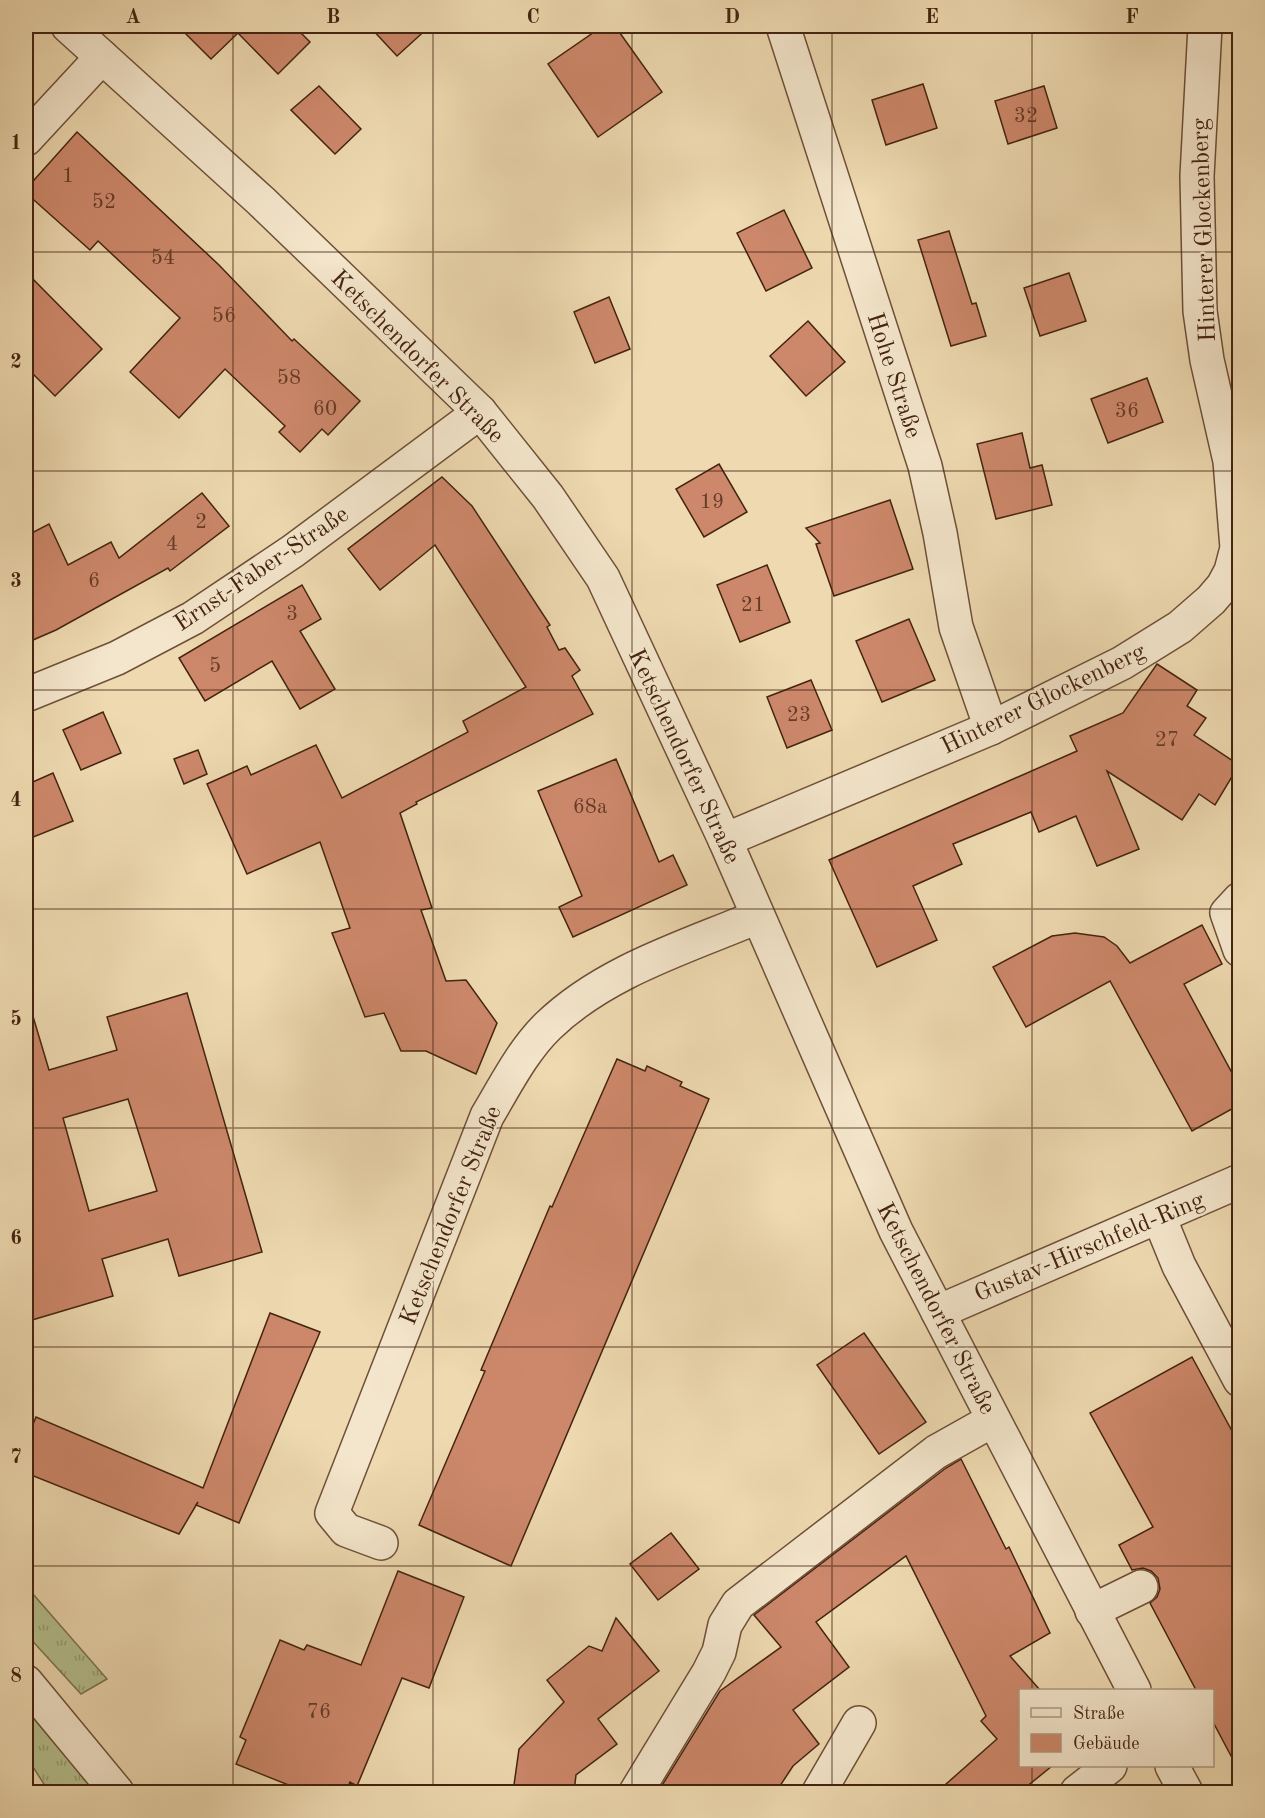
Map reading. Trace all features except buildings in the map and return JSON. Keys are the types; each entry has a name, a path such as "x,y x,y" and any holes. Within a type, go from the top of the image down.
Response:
{"street":[{"name":"Ketschendorfer Straße","path":"68,26 261,201 480,412 548,497 603,578 725,840 896,1231 1133,1689"},
{"name":"Hohe Straße","path":"783,26 925,466 940,533 956,627 991,728"},
{"name":"Hinterer Glockenberg","path":"725,840 991,728 1122,663 1180,627 1211,600 1231,571 1237,548 1235,458 1207,360 1200,311 1197,176 1205,26"},
{"path":"26,139 102,57"},
{"name":"Ernst-Faber-Straße","path":"26,695 117,658 193,618 293,551 480,412"},
{"path":"1239,899 1227,913 1239,950"},
{"name":"Ketschendorfer Straße","path":"381,1543 346,1530 332,1513 492,1107 513,1072 547,1027 591,992 620,975 757,917"},
{"name":"Gustav-Hirschfeld-Ring","path":"938,1312 1239,1181"},
{"path":"1159,1217 1179,1266 1239,1380"},
{"path":"636,1792 709,1672 719,1652 725,1625 738,1604 936,1452 993,1420"},
{"path":"1092,1611 1141,1587"},
{"path":"26,1682 117,1792"},
{"path":"819,1792 859,1723"},
{"path":"1077,1792 1109,1767"},
{"path":"1173,1767 1186,1792"}],"green space":[{"path":"26,1586 107,1679 81,1694 26,1634"},
{"path":"26,1709 96,1792 49,1792 26,1756"}]}
